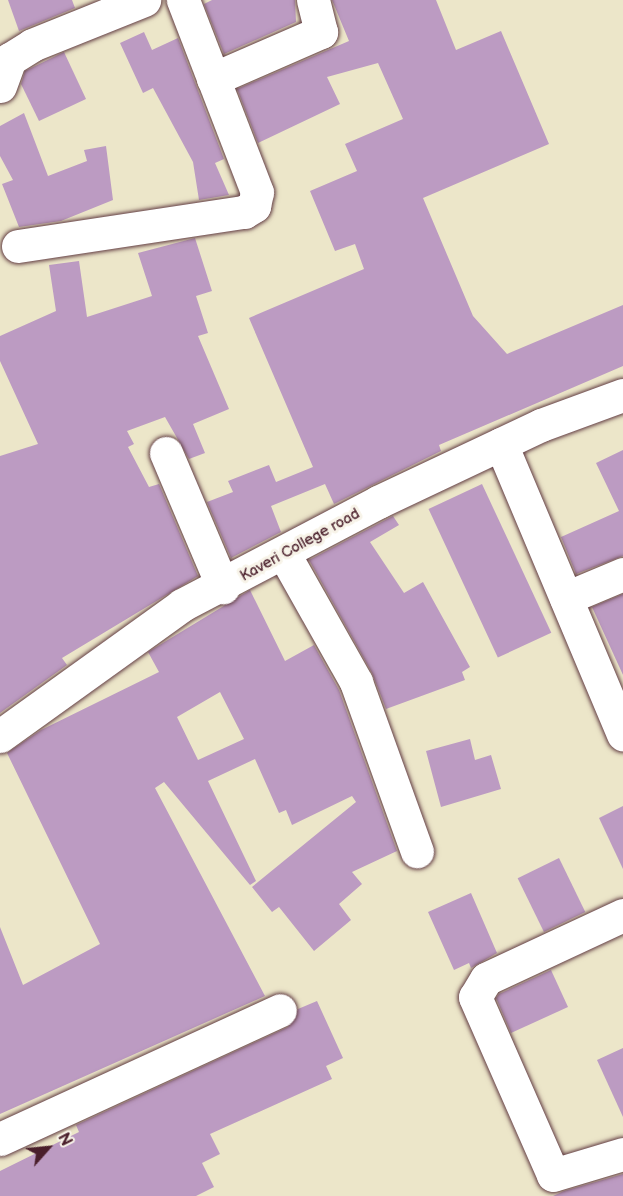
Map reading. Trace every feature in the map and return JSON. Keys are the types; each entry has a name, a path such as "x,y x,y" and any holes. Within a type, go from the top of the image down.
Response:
{"street":[{"path":"0,86 10,59 83,14 144,0"},
{"path":"18,246 244,212 254,206 257,192 183,0"},
{"path":"213,79 321,32 313,0"},
{"name":"Kaveri College road","path":"0,736 182,605 223,587 501,444 623,395"},
{"path":"501,444 623,734"},
{"path":"166,453 223,587"},
{"path":"284,554 356,682 417,851"},
{"path":"566,598 623,574"},
{"path":"623,915 486,979 475,997 553,1175 623,1154"},
{"path":"0,1139 279,1010"}],"building":[{"path":"8,0 72,0 75,8 19,31"},
{"path":"212,0 295,0 296,22 224,54 204,4"},
{"path":"332,0 436,0 456,50 501,31 549,144 423,198 473,316 507,354 623,305 623,366 439,445 441,451 334,504 325,484 271,506 281,532 231,558 207,502 233,492 228,481 269,465 276,482 313,467 249,318 364,269 355,244 335,251 310,191 357,171 345,144 403,119 378,63 327,77 340,104 258,143 237,89 349,41"},
{"path":"144,32 152,50 178,38 224,159 215,163 229,195 199,200 193,162 153,88 143,93 120,43"},
{"path":"64,52 86,99 39,121 21,84 25,71"},
{"path":"24,113 48,176 87,161 84,150 106,146 113,200 61,221 19,227 2,184 13,180 0,156 0,126"},
{"path":"195,238 212,291 196,296 208,333 198,336 229,409 193,424 205,453 189,459 165,417 127,431 134,444 128,447 149,487 159,484 198,576 62,658 67,665 0,713 0,456 38,444 0,361 0,336 56,311 49,265 79,261 87,317 152,296 138,253"},
{"path":"623,450 623,556 576,574 561,537 619,511 596,463"},
{"path":"482,484 551,633 498,658 429,509"},
{"path":"393,516 399,525 370,542 404,593 423,582 470,667 462,672 465,680 386,709 372,673 309,560"},
{"path":"250,590 285,661 314,645 339,690 397,851 352,872 362,884 339,904 351,920 314,951 279,907 272,912 252,887 356,802 352,796 292,825 286,810 279,813 255,759 208,781 256,881 250,885 164,782 155,788 265,996 0,1114 0,927 23,985 100,944 7,753 41,730 159,672 148,652","holes":["220,692 244,739 198,760 177,717"]},
{"path":"623,594 623,675 592,607"},
{"path":"470,739 475,760 491,755 501,789 441,807 426,751"},
{"path":"623,806 623,869 599,818"},
{"path":"559,858 585,912 544,932 518,878"},
{"path":"471,893 497,953 471,968 469,963 454,970 428,912"},
{"path":"551,970 568,1007 511,1033 496,998 499,994"},
{"path":"317,1001 343,1058 326,1066 332,1079 210,1134 220,1154 202,1163 214,1187 196,1196 0,1196 0,1171 79,1132 76,1125 288,1027 298,1009"},
{"path":"623,1048 623,1117 597,1060"},
{"path":"623,1174 623,1196 553,1196 564,1191"}]}
